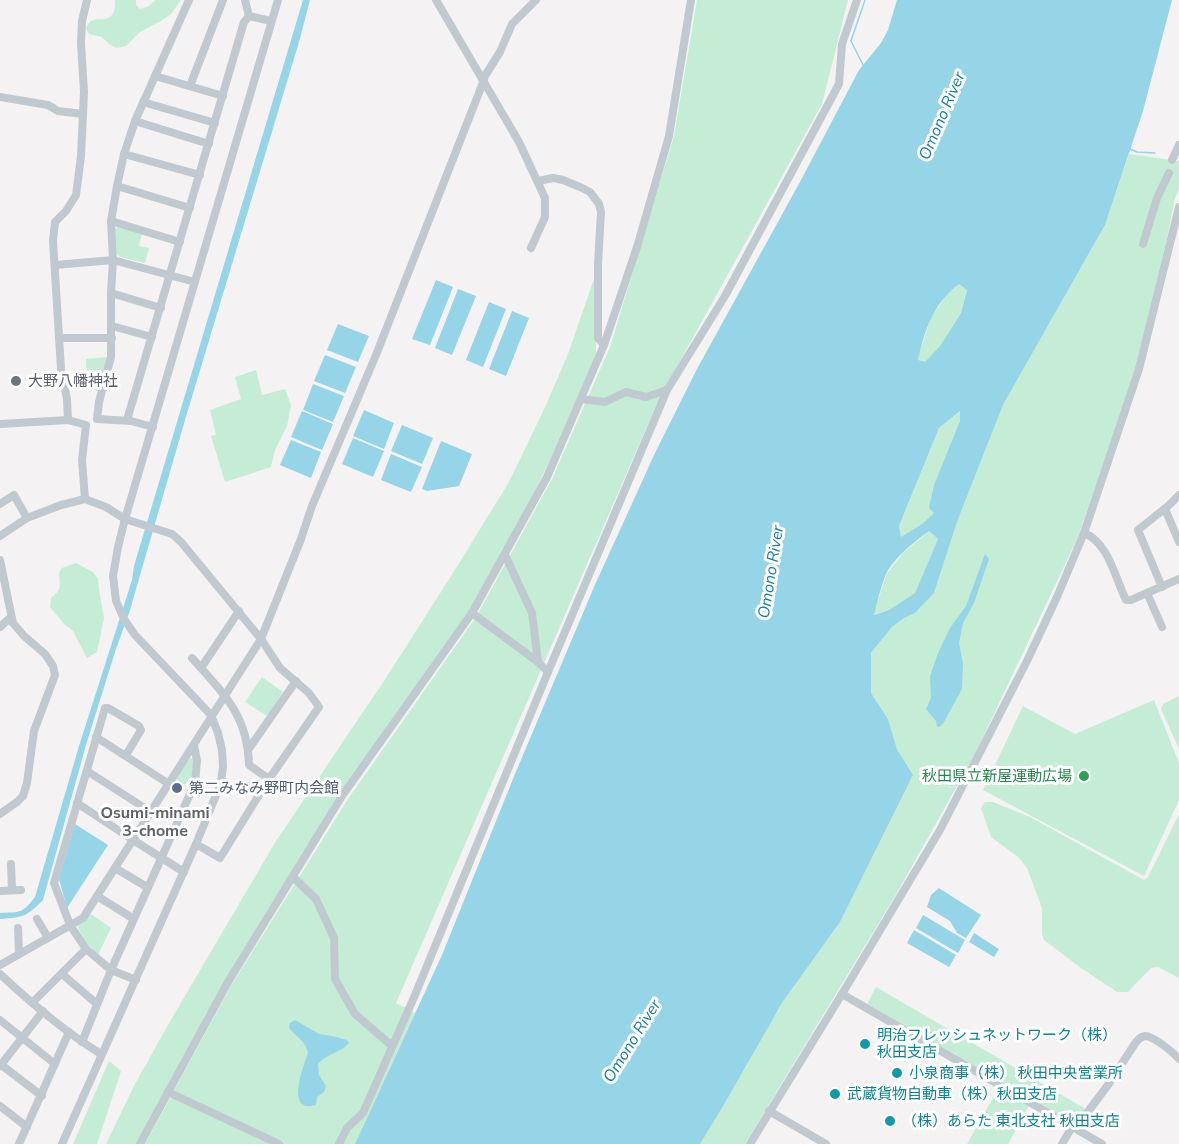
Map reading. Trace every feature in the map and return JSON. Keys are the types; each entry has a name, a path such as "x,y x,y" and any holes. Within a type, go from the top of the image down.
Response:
{"street":[{"path":"68,420 67,399 61,369 53,241 56,222 76,195 81,156 84,92 82,21 87,0"},
{"path":"153,427 127,420 97,419 111,357 113,260 111,221 124,154 135,121 189,0"},
{"path":"190,86 223,0"},
{"path":"245,0 249,16"},
{"path":"62,1144 184,872 221,783 224,766 222,750 211,715 135,635 116,601 114,576 125,519 278,0"},
{"path":"436,0 519,142 545,198 545,216 531,248"},
{"path":"0,965 83,918 261,639 312,506 376,355 483,80 500,52 512,24 536,0"},
{"path":"140,1144 228,982 342,796 472,613 547,477 604,345 637,247 669,136 691,0"},
{"path":"339,1144 347,1128 363,1113 667,390 725,296 839,84 842,44 857,0"},
{"path":"249,16 271,21"},
{"path":"127,420 244,22 249,16"},
{"path":"155,76 223,96"},
{"path":"0,98 48,105 58,111 83,114"},
{"path":"143,102 215,123"},
{"path":"135,121 209,144"},
{"path":"1173,160 1179,145"},
{"path":"124,154 200,176"},
{"path":"1143,244 1157,198 1169,173"},
{"path":"538,181 553,178 563,180 590,192 599,204 601,212 598,338 604,345"},
{"path":"117,186 190,208"},
{"path":"750,1144 945,819 1027,661 1084,533 1139,369 1179,207"},
{"path":"111,221 180,242"},
{"path":"55,265 113,260 195,282"},
{"path":"111,293 161,308"},
{"path":"112,326 152,337"},
{"path":"59,338 112,338"},
{"path":"581,399 605,402 626,392 646,397 667,390"},
{"path":"0,424 68,420 86,425 82,460 85,499"},
{"path":"0,504 14,495 27,518"},
{"path":"1162,587 1138,530 1179,495"},
{"path":"0,536 27,518 85,499 106,507 125,519 172,534 182,542 239,611 280,668 309,693 319,707 269,779 220,858 196,844"},
{"path":"1165,509 1179,542"},
{"path":"1084,533 1091,536 1104,551 1126,600 1131,600 1179,579"},
{"path":"505,555 532,613 538,662"},
{"path":"0,560 15,627 45,654 53,666 55,675 34,731 23,796 0,814"},
{"path":"1147,593 1162,627"},
{"path":"201,668 239,611"},
{"path":"472,613 548,672"},
{"path":"0,627 11,617"},
{"path":"192,658 225,695 241,721 249,765 269,779"},
{"path":"248,750 296,681"},
{"path":"126,755 141,730 139,726 105,708 54,883 70,926 86,949 111,970 136,980"},
{"path":"96,737 169,784"},
{"path":"82,1042 147,887 195,783 197,761 194,746"},
{"path":"87,771 151,812"},
{"path":"77,803 184,872"},
{"path":"0,891 16,890 10,864"},
{"path":"116,868 147,887"},
{"path":"293,877 316,899 334,938 335,979 345,997 356,1014 392,1046"},
{"path":"97,896 134,919"},
{"path":"37,919 48,938"},
{"path":"18,928 19,954"},
{"path":"33,1002 86,949"},
{"path":"0,974 69,1032 101,1054"},
{"path":"62,974 97,1004"},
{"path":"842,994 1102,1144"},
{"path":"42,1096 0,1064 44,1011"},
{"path":"0,1020 55,1064"},
{"path":"19,1144 69,1032"},
{"path":"1062,1144 1072,1127 1087,1113 1141,1037 1147,1036 1166,1047 1179,1059"},
{"path":"168,1092 279,1144"},
{"path":"0,1106 27,1127"},
{"path":"769,1111 826,1144"}],"green space":[{"path":"115,0 136,0 136,5 140,9 156,0 181,0 171,14 140,32 126,46 117,48 102,37 89,34 86,29 92,21 111,16"},
{"path":"697,0 848,0 822,104 659,399 396,1003 415,1013 355,1144 145,1144 232,984 348,799 476,617 552,479 610,347 674,136"},
{"path":"1129,154 1179,161 1179,189 1135,371 1078,537 974,756 894,898 745,1144 698,1144 782,1003 840,922 913,775 897,749 888,719 870,693 871,653 892,627 915,613 934,593 957,522 1003,405 1105,225"},
{"path":"120,226 142,233 139,246 149,248 145,263 120,257 117,254 115,229"},
{"path":"596,273 596,354 550,460 514,534 471,612 340,796 138,1144 106,1144 135,1084 172,1018 276,841 384,681 509,482 568,354"},
{"path":"959,284 967,289 961,313 940,346 925,363 917,360 931,317 948,293"},
{"path":"108,357 99,392 87,387 86,359"},
{"path":"256,370 262,395 285,389 291,405 287,426 275,450 271,467 225,482 211,436 216,435 210,410 241,399 235,377"},
{"path":"960,411 960,421 935,513 901,538 899,526 939,428"},
{"path":"929,531 938,539 915,593 889,610 873,615 887,573 903,553"},
{"path":"76,563 93,572 98,579 104,618 97,652 87,658 73,631 50,607 51,598 60,587 59,573 62,568"},
{"path":"262,677 283,692 267,716 245,702"},
{"path":"1179,696 1179,749 1161,709 1163,704"},
{"name":"秋田県立新屋運動広場","path":"1154,700 1179,763 1179,800 1144,876 983,790 1023,706 1075,734"},
{"path":"189,758 194,759 189,787 176,779"},
{"path":"985,802 993,802 1030,817 1144,880 1148,877 1179,814 1179,978 1158,967 1151,968 1128,992 1117,992 1044,940 1042,908 1027,868 1018,857 991,837 981,808"},
{"path":"91,914 111,928 98,955 86,942 78,928 78,924"},
{"path":"876,987 1084,1108 1086,1112 1074,1123 867,1004"},
{"path":"109,1061 121,1071 97,1144 73,1144"},
{"path":"998,1089 1029,1106 1008,1144 967,1144"}],"water":[{"path":"303,0 310,0 299,42 130,610 86,745 43,900 24,915 0,919 0,913 20,911 27,907 35,897 79,746 132,580 134,566"},
{"name":"Omono River","path":"897,0 1172,0 1143,111 1105,225 1003,405 957,522 934,593 915,613 892,627 871,653 871,693 888,719 897,749 913,775 840,922 782,1003 700,1144 355,1144 442,955 594,587 655,453 697,369 859,70 881,43 888,30","holes":["959,284 967,290 961,313 940,346 925,362 918,360 931,318 943,300","960,411 960,421 934,485 929,508 934,513 922,524 901,537 899,526 939,428","929,531 938,539 915,593 889,610 874,615 886,574 905,550"]},
{"path":"436,280 453,287 430,345 412,339"},
{"path":"458,289 476,296 452,355 435,348"},
{"path":"489,302 506,309 483,367 466,360"},
{"path":"512,311 529,318 506,376 489,369"},
{"path":"338,324 369,336 358,362 327,350"},
{"path":"325,355 356,367 345,393 314,381"},
{"path":"313,384 344,396 333,422 303,410"},
{"path":"364,410 394,423 384,449 353,436"},
{"path":"302,411 333,424 322,450 291,437"},
{"path":"402,425 433,438 422,464 391,451"},
{"path":"353,438 384,451 373,477 342,464"},
{"path":"291,440 321,452 311,478 280,465"},
{"path":"441,441 472,454 459,486 427,491 422,489"},
{"path":"391,454 422,467 411,492 381,480"},
{"path":"985,554 989,559 974,603 963,623 959,643 963,664 962,689 944,722 937,727 936,721 926,709 931,698 930,676 950,628 966,606"},
{"path":"75,824 108,845 67,908 59,879"},
{"path":"939,888 981,915 966,938 957,933 950,921 927,907 931,895"},
{"path":"923,915 965,940 958,953 916,928"},
{"path":"914,930 956,955 949,967 907,943"},
{"path":"974,933 999,949 994,957 969,942"},
{"path":"295,1020 319,1034 347,1040 349,1043 318,1064 319,1075 326,1086 324,1092 317,1097 316,1105 307,1106 301,1103 299,1096 300,1078 308,1053 303,1042 289,1028 290,1023"}],"waterway":[{"path":"863,65 851,41 865,0"},
{"path":"1130,149 1137,152 1155,153"}],"place":[{"name":"大野八幡神社","path":"16,381"},
{"name":"秋田県立新屋運動広場","path":"1084,776"},
{"name":"第二みなみ野町内会館","path":"177,788"},
{"name":"明治フレッシュネットワーク（株） 秋田支店","path":"865,1044"},
{"name":"小泉商事（株） 秋田中央営業所","path":"897,1073"},
{"name":"武蔵貨物自動車（株）秋田支店","path":"835,1094"},
{"name":"（株）あらた 東北支社 秋田支店","path":"890,1121"}],"district":[{"name":"Osumi-minami 3-chome","path":"155,822"}]}
